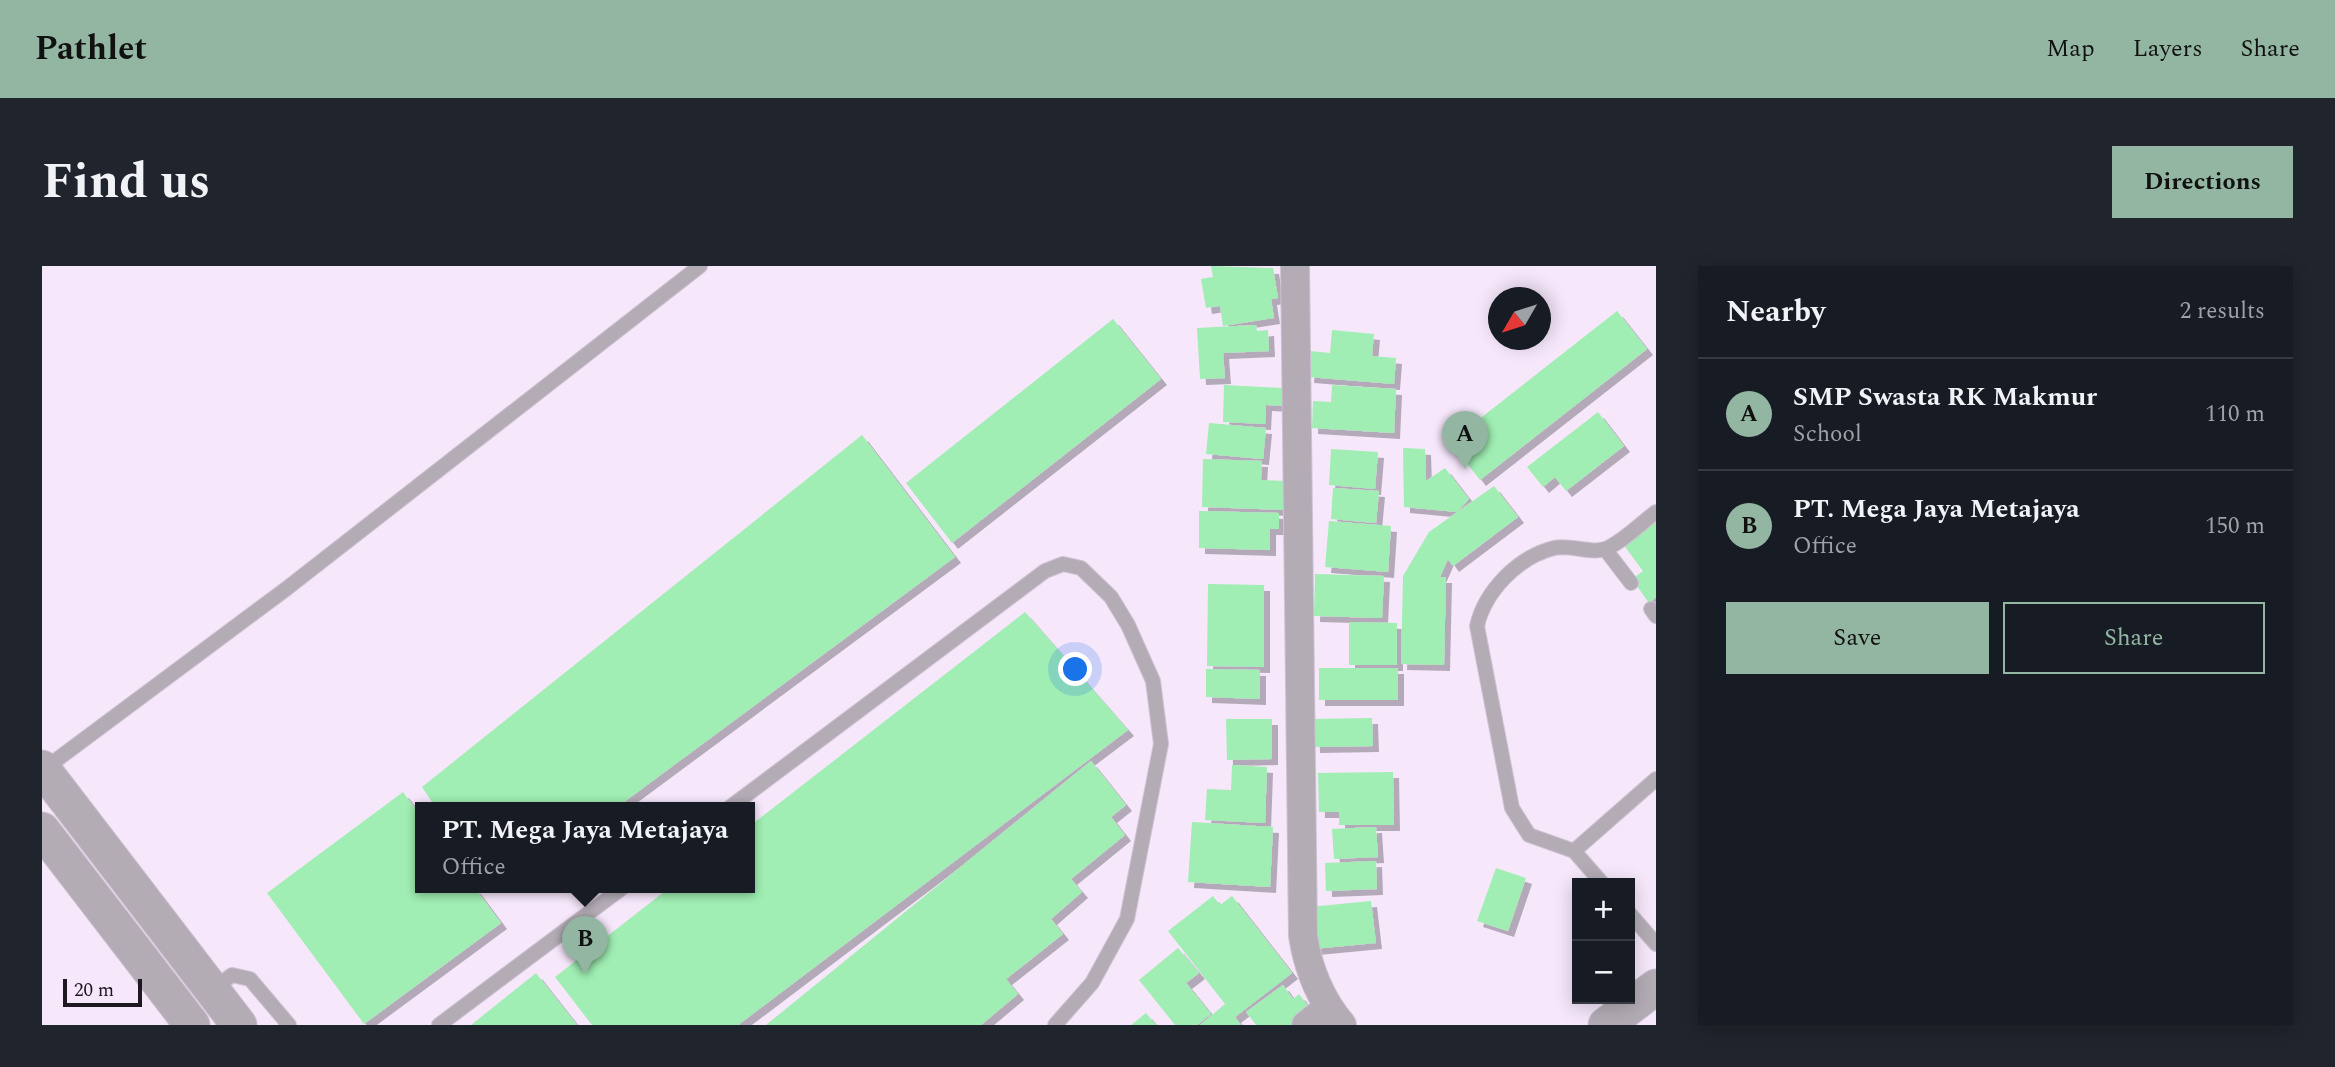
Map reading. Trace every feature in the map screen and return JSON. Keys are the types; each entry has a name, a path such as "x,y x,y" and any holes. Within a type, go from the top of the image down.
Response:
{"street":[{"path":"1295,266 1303,936 1306,956 1335,1016 1306,1025"},
{"path":"43,769 239,1025"},
{"path":"42,830 192,1025"},
{"path":"1606,1025 1656,987"}],"lane":[{"path":"43,769 286,589 700,266"},
{"path":"1598,878 1574,851 1529,835 1512,807 1477,626 1481,608 1491,593 1529,560 1555,548 1605,549 1656,512"},
{"path":"1605,549 1631,583"},
{"path":"737,802 1045,571 1063,564 1081,568 1111,597 1128,625 1153,681 1161,744 1127,919 1091,983 1055,1025"},
{"path":"1574,851 1656,779"},
{"path":"439,1025 615,893"},
{"path":"1635,920 1656,944"},
{"path":"212,989 232,975 250,979 289,1025"}],"building":[{"path":"1211,266 1273,268 1278,298 1271,299 1274,318 1223,326 1220,306 1206,308 1201,279 1213,277"},
{"path":"1617,311 1647,349 1480,480 1450,442"},
{"path":"1113,319 1161,379 952,543 906,483"},
{"path":"1256,325 1257,331 1268,330 1269,351 1223,353 1225,378 1200,379 1197,328"},
{"path":"1332,330 1374,334 1372,356 1396,358 1394,384 1308,377 1310,351 1330,353"},
{"path":"1224,385 1284,388 1283,406 1266,405 1265,424 1223,422"},
{"path":"1332,385 1396,389 1394,433 1312,428 1313,401 1331,402"},
{"path":"1598,412 1624,446 1566,491 1555,477 1543,487 1527,467"},
{"path":"1209,423 1266,428 1263,459 1206,454"},
{"path":"862,435 955,557 624,802 432,802 422,787"},
{"path":"1403,448 1425,449 1426,481 1445,468 1469,499 1457,512 1404,507"},
{"path":"1331,449 1378,452 1375,489 1329,485"},
{"path":"1203,459 1262,461 1261,480 1285,481 1285,510 1202,507"},
{"path":"1494,486 1518,517 1453,566 1448,559 1440,577 1446,577 1444,665 1401,664 1403,576 1429,532"},
{"path":"1333,488 1379,491 1376,523 1331,519"},
{"path":"1199,511 1279,513 1279,529 1270,529 1270,550 1199,548"},
{"path":"1656,520 1656,597 1649,603 1632,579 1643,571 1623,544"},
{"path":"1329,521 1391,526 1388,572 1325,567"},
{"path":"1315,574 1384,576 1382,618 1314,616"},
{"path":"1208,584 1264,585 1264,667 1207,666"},
{"path":"1025,612 1128,730 738,1025 592,1025 555,977 663,893 755,893 755,822"},
{"path":"1349,622 1397,623 1397,665 1349,665"},
{"path":"1319,668 1398,668 1398,700 1319,700"},
{"path":"1206,669 1260,670 1260,699 1206,697"},
{"path":"1372,718 1373,746 1314,747 1313,719"},
{"path":"1226,719 1272,719 1272,759 1227,760"},
{"path":"1091,761 1126,805 1111,817 1125,835 1071,879 1082,892 1051,919 1063,934 1006,979 1018,994 981,1025 766,1025"},
{"path":"1232,765 1267,767 1265,823 1205,820 1207,789 1231,790"},
{"path":"1393,772 1394,825 1339,825 1339,812 1319,812 1318,773"},
{"path":"403,792 415,808 415,893 479,893 501,923 364,1024 267,893"},
{"path":"1192,822 1273,827 1270,887 1188,882"},
{"path":"1376,827 1378,857 1334,859 1332,829"},
{"path":"1376,861 1377,889 1326,891 1325,863"},
{"path":"1496,868 1526,878 1508,931 1477,921"},
{"path":"1213,896 1220,905 1232,896 1292,973 1235,1017 1241,1025 1200,1025 1225,1004 1168,931"},
{"path":"1371,901 1376,943 1313,949 1309,907"},
{"path":"1178,948 1199,973 1186,983 1211,1014 1197,1025 1175,1025 1139,980"},
{"path":"536,973 577,1025 471,1025"},
{"path":"1283,985 1293,999 1299,994 1312,1011 1294,1025 1256,1025 1246,1012"},
{"path":"1146,1013 1156,1025 1131,1025"}],"place":[{"name":"SMP Swasta RK Makmur","path":"1465,469"},
{"name":"PT. Mega Jaya Metajaya","path":"585,974"}]}
